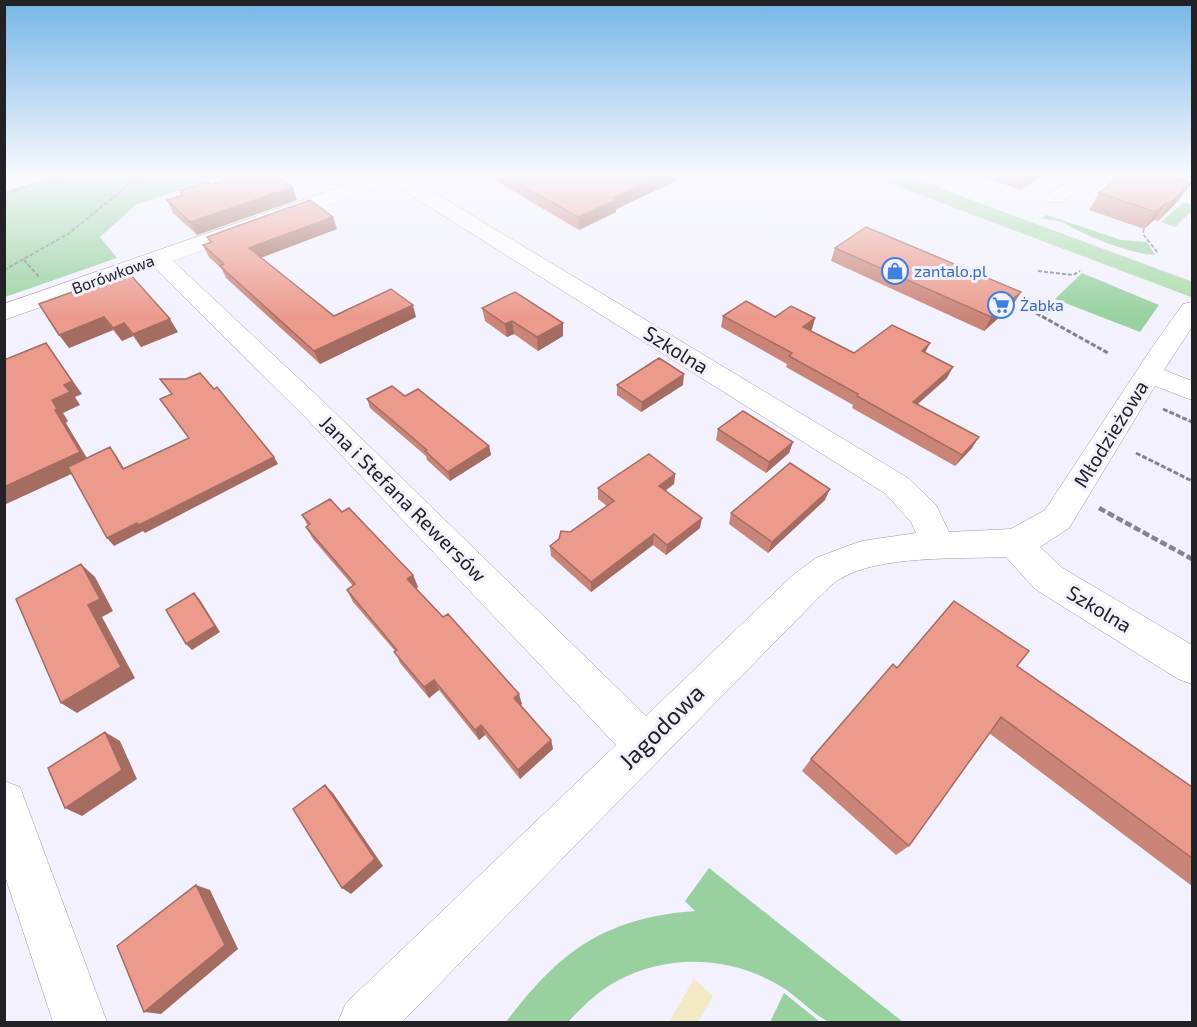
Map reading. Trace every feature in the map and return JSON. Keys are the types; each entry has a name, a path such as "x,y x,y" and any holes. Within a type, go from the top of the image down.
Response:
{"main road":[{"path":"1012,223 1192,291"}],"street":[{"name":"Borówkowa","path":"4,313 256,223"},
{"name":"Szkolna","path":"470,223 897,486 924,514 939,545"},
{"name":"Jana i Stefana Rewersów","path":"157,258 325,420 645,744"},
{"name":"Młodzieżowa","path":"1014,543 1035,534 1057,519 1160,355 1192,309"},
{"path":"1150,374 1192,391"},
{"name":"Szkolna","path":"1014,543 1047,578 1192,666"},
{"name":"Jagodowa","path":"365,1023 645,744 806,586 828,568 880,552 939,545 1014,543"},
{"path":"4,803 80,1023"}],"path":[{"path":"4,270 83,223"},
{"path":"1144,229 1143,234 1162,258"},
{"path":"24,260 39,277"},
{"path":"1038,271 1073,275 1080,271"},
{"path":"1023,306 1108,353"},
{"path":"1163,409 1192,422"},
{"path":"1136,453 1192,481"},
{"path":"1096,506 1192,559"}],"green space":[{"path":"4,223 116,223 100,237 117,258 5,297"},
{"path":"1065,223 1121,240 1147,242 1155,255 1109,244"},
{"path":"1164,223 1179,223 1175,227"},
{"path":"1082,273 1159,305 1140,332 1055,299"},
{"path":"709,868 903,1022 854,1024 830,1022 820,1017 782,987 763,977 722,964 679,962 637,972 617,981 597,994 568,1022 506,1022 546,976 587,942 609,930 635,921 695,911 685,901"},
{"path":"784,993 820,1022 770,1022"}],"sand":[{"path":"694,979 713,996 698,1022 669,1022"}],"building":[{"path":"246,223 317,223 249,248 334,316 391,289 413,305 314,351 220,266 224,264 203,245 212,242 207,237"},
{"path":"866,227 1021,292 991,317 835,248"},
{"path":"128,272 170,319 133,334 124,323 113,328 104,317 59,335 39,304"},
{"path":"515,292 563,323 537,337 512,321 505,324 482,308"},
{"path":"746,301 775,317 791,306 815,318 803,327 854,353 892,325 930,343 922,351 953,367 913,402 979,437 962,455 789,356 792,353 723,316"},
{"path":"46,343 72,381 64,385 70,392 52,400 57,409 55,410 80,452 4,487 4,360"},
{"path":"659,358 684,374 642,402 617,385"},
{"path":"200,373 214,389 217,387 274,457 139,525 137,523 107,538 68,467 110,447 123,469 189,438 160,399 172,394 160,379 186,379"},
{"path":"392,386 405,396 418,389 489,446 448,472 425,451 427,450 367,399"},
{"path":"743,411 793,442 769,462 718,429"},
{"path":"649,454 675,474 659,486 702,518 667,545 654,534 591,582 550,546 559,539 561,531 570,532 614,501 598,488"},
{"path":"790,463 830,489 772,542 731,513"},
{"path":"330,499 342,512 349,508 413,575 407,579 443,617 448,614 519,694 514,698 551,740 518,770 481,725 475,730 434,680 424,687 394,652 397,650 347,590 355,584 306,527 310,524 302,515"},
{"path":"81,564 100,599 88,605 121,667 61,703 16,599"},
{"path":"194,593 215,626 186,644 166,610"},
{"path":"954,601 1029,651 1017,666 1192,787 1192,858 1001,717 909,846 811,759 893,664 897,668"},
{"path":"105,732 122,770 65,808 48,768"},
{"path":"325,785 375,859 342,888 293,809"},
{"path":"196,885 225,945 144,1012 117,946"}],"place":[{"name":"zantalo.pl","path":"895,271"},
{"name":"Żabka","path":"1001,305"}]}
